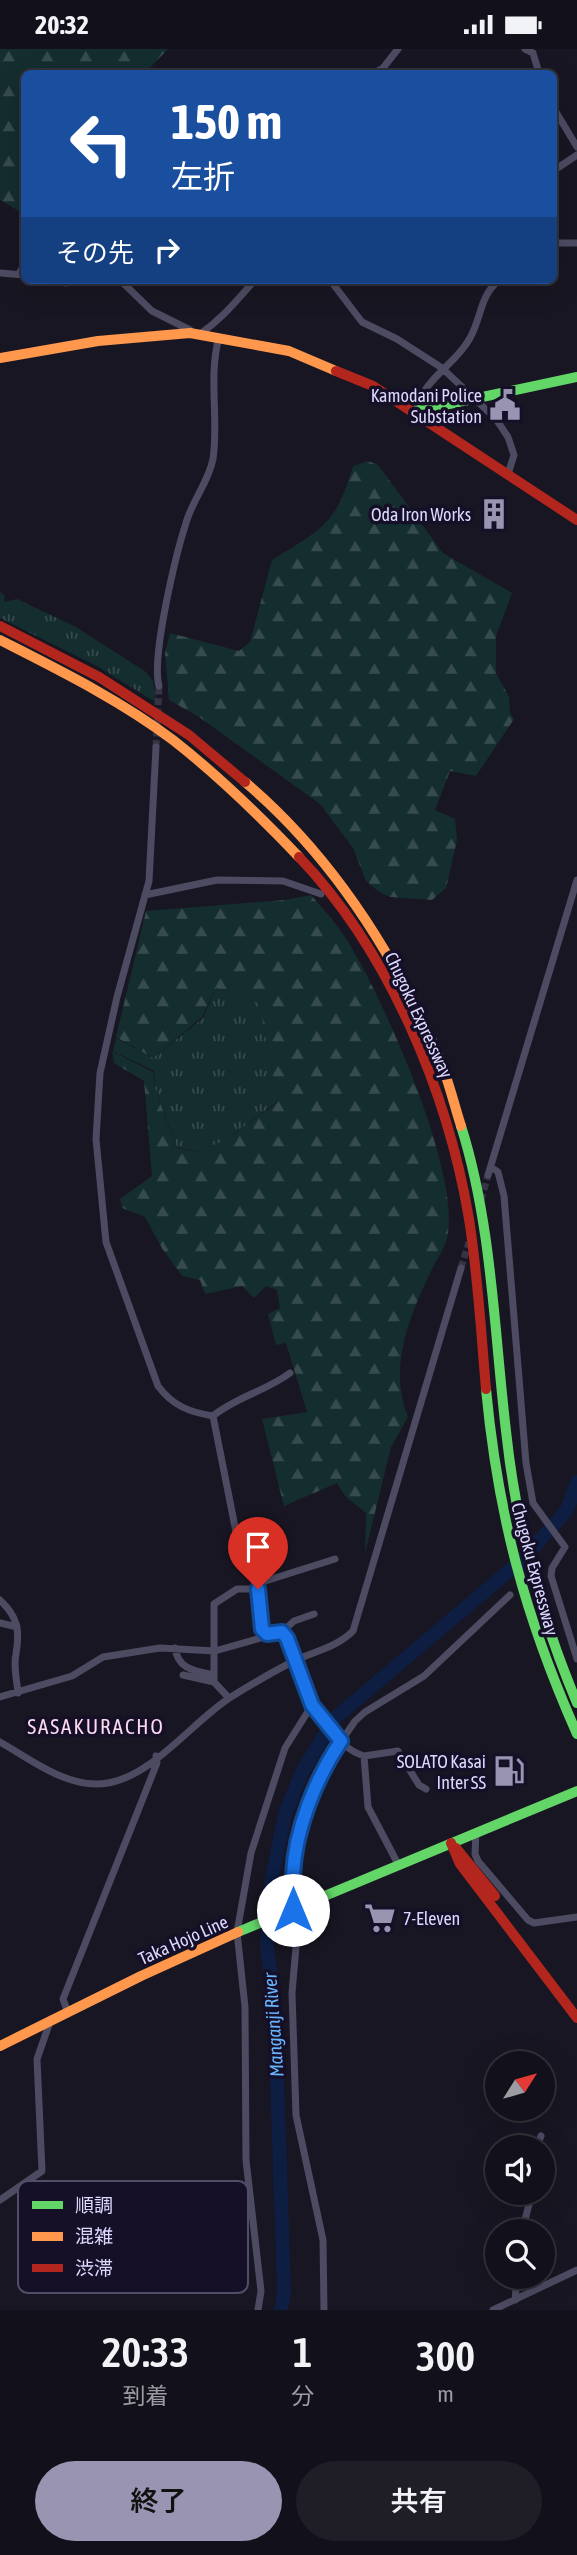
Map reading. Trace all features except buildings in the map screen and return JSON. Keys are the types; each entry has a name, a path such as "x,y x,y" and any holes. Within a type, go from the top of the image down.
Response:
{"main road":[{"path":"0,358 98,341 195,333 260,344 317,360 373,386 416,411 577,520"},
{"path":"416,411 577,377"},
{"name":"Chugoku Expressway","path":"0,625 87,668 134,696 221,759 302,835 357,903 383,942 440,1056 473,1164 489,1263 503,1431 517,1525 564,1676 577,1701"},
{"name":"Chugoku Expressway","path":"0,640 79,679 128,708 212,769 259,811 315,872 376,960 426,1061 448,1125 470,1230 490,1433 506,1533 521,1592 552,1681 577,1734"},
{"name":"Taka Hojo Line","path":"0,2046 67,2010 241,1931 577,1791"},
{"path":"451,1843 467,1858 577,2005"},
{"path":"451,1843 460,1864 577,2018"}],"street":[{"path":"379,70 398,49"},
{"path":"532,50 538,70"},
{"path":"557,114 577,147"},
{"path":"557,168 577,155"},
{"path":"557,243 577,243"},
{"path":"0,273 21,274"},
{"path":"124,284 152,311 195,333 215,325 252,284"},
{"path":"333,284 362,322 397,339 442,367 477,400 509,437 514,455 508,474"},
{"path":"416,411 419,397 442,367 471,337 484,297 495,284"},
{"path":"159,685 156,676 165,620 186,523 213,458 214,377 219,337"},
{"path":"156,747 152,854 145,895 100,1073 96,1139 106,1242 158,1386 169,1401 178,1407 213,1416"},
{"path":"145,895 218,880 283,881 321,894"},
{"path":"488,1175 577,880"},
{"path":"491,1167 498,1172 504,1196 526,1463 536,1507 565,1547 552,1568 551,1576 577,1660"},
{"path":"0,1742 63,1777 85,1784 107,1783 124,1778 229,1698 296,1660 345,1640 353,1631 461,1268"},
{"path":"213,1416 228,1404 270,1388 290,1373"},
{"path":"213,1416 239,1547 253,1549 258,1555 262,1629 267,1634"},
{"path":"214,1678 214,1604 237,1588 259,1586 335,1559"},
{"path":"324,2310 323,2240 296,2115 292,1993 295,1909 293,1879 296,1849 325,1765 339,1739 365,1711 424,1676 510,1595"},
{"path":"0,1599 17,1618 15,1655 19,1693"},
{"path":"0,1697 72,1676 103,1657 175,1648 215,1651 256,1641 267,1634 282,1632 294,1621 314,1614"},
{"path":"0,1623 18,1627"},
{"path":"282,1632 314,1708 339,1739 364,1756 398,1751 419,1785 426,1789"},
{"path":"175,1648 177,1657 185,1668 214,1678 229,1698"},
{"path":"183,1675 214,1678"},
{"path":"258,2310 261,2291 260,2262 246,2160 241,1931 255,1840 285,1748 314,1708"},
{"path":"67,2010 63,1999 157,1763 156,1756"},
{"path":"364,1756 368,1807 398,1864"},
{"path":"477,1832 475,1854 478,1861 528,1920 534,1923 577,1917"},
{"path":"28,2181 42,2171 37,2059 51,2019"},
{"path":"0,2200 18,2188"},
{"path":"493,2310 577,2270"},
{"path":"515,2300 516,2289"}],"green space":[{"path":"0,49 168,49 148,70 21,70 21,212 0,200"},
{"path":"368,461 378,465 443,553 512,593 496,636 496,673 509,697 510,713 514,719 476,776 450,771 435,810 455,819 457,840 446,888 432,900 390,897 379,892 366,881 353,848 320,804 199,717 169,700 165,653 170,633 239,651 250,642 272,560 325,524 340,501 353,466"},
{"path":"0,592 5,596 4,602 17,599 76,627 146,672 153,681 157,703 95,665 0,618"},
{"path":"311,895 347,940 397,1041 430,1126 442,1167 448,1204 447,1238 415,1306 404,1343 400,1380 408,1417 391,1447 365,1553 366,1513 345,1496 337,1483 284,1506 262,1419 307,1412 286,1343 276,1345 268,1314 280,1308 277,1290 266,1286 254,1298 242,1286 205,1294 200,1280 182,1276 163,1250 145,1217 122,1208 120,1199 152,1176 144,1081 114,1063 112,1051 153,1072 155,1089 177,1148 198,1152 226,1140 278,1102 259,1003 216,988 202,1017 153,1058 116,1037 146,911 285,900"},
{"path":"216,988 259,1003 278,1101 226,1140 198,1152 177,1147 155,1088 154,1071 113,1051 116,1038 153,1058 203,1018"}],"waterway":[{"name":"Manganji River","path":"281,2310 284,2293 275,2013 267,1946 269,1893 285,1814 302,1772 335,1718 522,1560 567,1510 577,1482"}],"tunnel":[{"path":"156,747 159,686"},
{"path":"481,1200 488,1175"},
{"path":"461,1268 469,1242"}],"traffic: fast":[{"path":"416,411 577,377"},
{"path":"461,1126 486,1239 510,1466 523,1536 541,1603 577,1703"},
{"path":"486,1389 498,1480 516,1565 543,1649 577,1734"},
{"path":"238,1932 577,1791"}],"traffic: slow":[{"path":"0,358 98,341 190,333 289,351 336,371"},
{"path":"0,640 67,674 153,725 238,796 299,857"},
{"path":"245,782 276,810 331,872 378,940 436,1050 461,1126"},
{"path":"0,2046 141,1976 238,1932"}],"traffic: jam":[{"path":"336,371 373,386 577,520"},
{"path":"0,626 99,677 189,735 245,782"},
{"path":"299,857 361,935 410,1026 430,1074 459,1171 469,1219 486,1389"},
{"path":"451,1843 460,1864 577,2018"},
{"path":"456,1848 495,1896"}],"place":[{"name":"Kamodani Police Substation","path":"505,405"},
{"name":"Oda Iron Works","path":"494,514"},
{"name":"SOLATO Kasai Inter SS","path":"509,1771"},
{"name":"7-Eleven","path":"380,1918"}],"district":[{"name":"SASAKURACHO","path":"96,1726"}],"route":[{"path":"258,1589 262,1629 267,1634 282,1632 287,1638 312,1705 341,1741 325,1765 296,1849 293,1879 298,1908 293,1910"}]}
